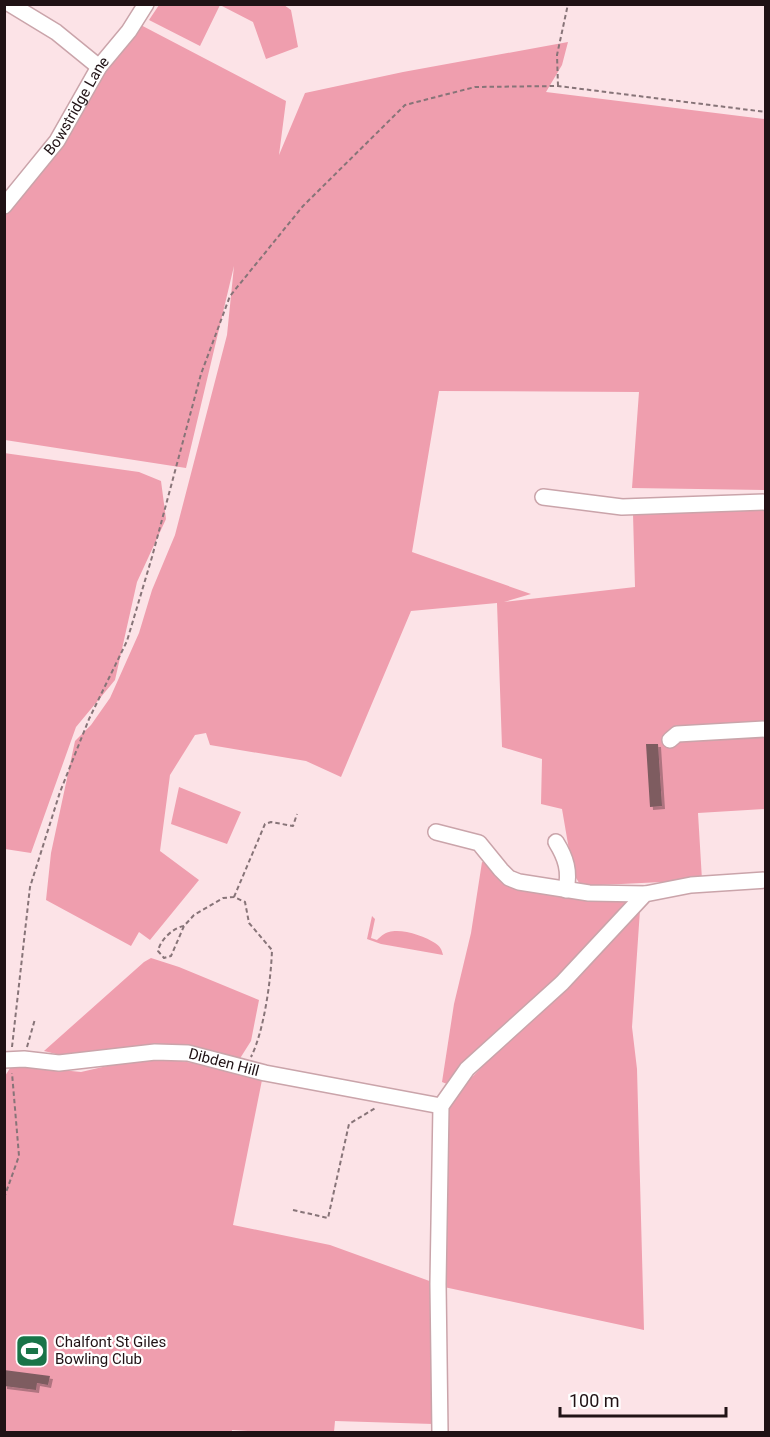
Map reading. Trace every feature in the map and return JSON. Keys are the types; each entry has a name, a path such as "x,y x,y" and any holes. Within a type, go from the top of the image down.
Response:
{"street":[{"path":"10,4 56,32 99,67"},
{"name":"Bowstridge Lane","path":"4,206 57,141 99,67 129,31 146,4"},
{"path":"543,497 622,507 765,502"},
{"path":"670,740 677,734 765,729"},
{"path":"436,832 480,843 509,878 519,882 566,890 589,893 645,894 691,885 765,880"},
{"path":"556,842 566,857 569,876 566,890"},
{"path":"440,1432 438,1284 441,1106 467,1069 562,983 645,894"},
{"name":"Dibden Hill","path":"13,1059 59,1063 155,1052 188,1053 246,1068 441,1106"}],"path":[{"path":"558,86 557,55 568,4"},
{"path":"4,1198 19,1156 13,1059 30,887 60,792 89,719 127,641 201,374 230,296 303,206 405,105 476,87 558,86 765,112"},
{"path":"234,897 265,824 271,822 293,826 297,814"},
{"path":"184,926 178,927 159,944 158,951 164,958 171,956 184,926 194,915 223,898 234,897 245,902 249,923 272,950 271,972 261,1025 255,1050 246,1068"},
{"path":"13,1059 35,1019"},
{"path":"293,1210 328,1218 349,1124 396,1098"}],"shaded area":[{"path":"159,5 220,5 200,46 149,20"},
{"path":"220,5 284,5 291,10 298,47 266,59 253,22"},
{"path":"135,22 286,101 279,155 305,93 403,72 568,42 562,65 546,92 765,119 765,490 632,488 639,392 439,391 412,552 531,594 504,602 635,587 633,514 765,508 765,809 698,813 702,880 581,886 573,873 562,809 541,804 542,759 502,747 497,603 411,611 341,777 306,761 210,745 206,733 195,735 170,775 160,851 199,880 150,940 139,932 131,946 46,900 51,853 75,741 91,725 110,698 139,633 152,590 175,535 227,335 234,266 186,468 5,440 4,206"},
{"path":"4,453 139,472 161,481 166,519 137,582 115,680 76,727 31,853 5,849"},
{"path":"179,787 241,812 227,844 171,824"},
{"path":"482,862 490,863 500,875 638,895 452,1086 442,1082 454,1004 471,933"},
{"path":"640,910 632,1027 637,1069 644,1330 444,1287 444,1105"},
{"path":"372,916 375,919 371,938 377,940 385,933 394,931 413,933 437,944 443,955 381,944 367,939"},
{"path":"151,958 259,1000 251,1041 239,1060 68,1057 44,1051 144,962"},
{"path":"137,1059 181,1061 263,1075 233,1225 330,1245 435,1283 433,1424 335,1421 334,1432 232,1430 232,1432 5,1432 5,1076 12,1065 81,1072"}],"building":[{"path":"646,744 658,744 662,806 650,807"},
{"path":"4,1370 50,1376 48,1385 37,1383 36,1390 4,1386"}],"place":[{"name":"Chalfont St Giles Bowling Club","path":"32,1351"}]}
